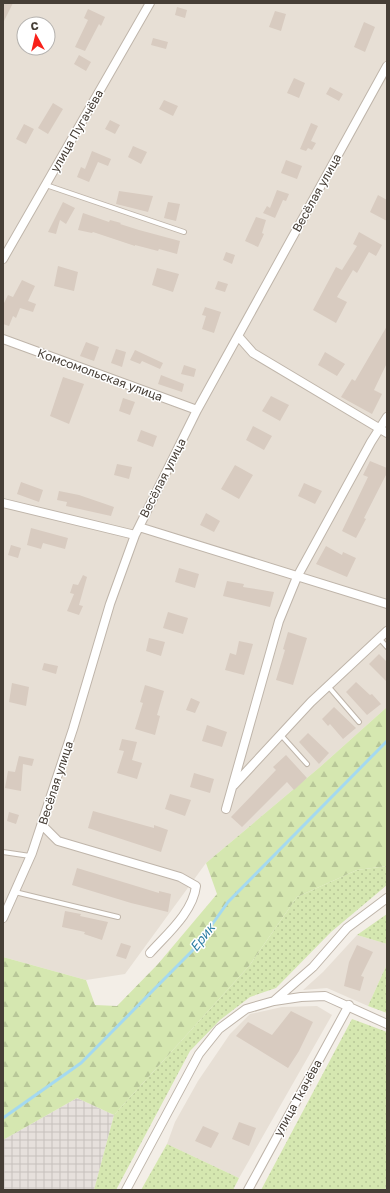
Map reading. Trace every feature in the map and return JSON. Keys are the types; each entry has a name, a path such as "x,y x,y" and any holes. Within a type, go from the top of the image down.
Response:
{"street":[{"name":"улица Пугачёва","path":"3,259 150,3"},
{"name":"Весёлая улица","path":"3,918 31,856 42,825 74,729 110,604 138,527 197,410 387,66"},
{"path":"238,336 253,353 384,431"},
{"name":"Комсомольская улица","path":"3,339 197,410"},
{"path":"226,809 279,622 297,577 371,442 384,431 387,417"},
{"path":"3,503 135,535"},
{"path":"138,527 387,604"},
{"path":"232,788 328,686 387,631"},
{"path":"42,825 58,841 180,877 196,886 195,896 184,913 150,953"},
{"path":"274,1001 313,967 347,928 387,898"},
{"path":"126,1190 198,1054 219,1029 246,1009 274,1001 301,996 325,996 349,1005 387,1024"},
{"name":"улица Ткачёва","path":"248,1190 349,1005"}],"lane":[{"path":"46,185 184,232"},
{"path":"379,638 387,647"},
{"path":"328,686 359,722"},
{"path":"281,735 307,764"},
{"path":"3,852 31,856"},
{"path":"14,892 118,917"}],"shaded area":[{"path":"3,3 387,3 387,707 320,767 206,863 125,974 86,980 3,957"},
{"path":"357,935 387,944 387,964 368,1006 327,988 303,990 323,972"},
{"path":"317,1006 332,1015 239,1178 167,1144 175,1122 198,1081 230,1034 250,1014 282,1007"},
{"path":"77,1098 114,1115 94,1190 3,1190 3,1140"}],"green space":[{"path":"387,707 387,866 357,870 297,897 249,966 114,1115 77,1098 3,1140 3,957 86,980 95,1005 117,1006 158,964 217,894 206,863 320,767"},
{"path":"387,866 387,885 331,932 276,988 250,997 220,1020 190,1051 116,1190 94,1190 114,1115 249,966 297,897 357,870"},
{"path":"387,914 387,944 357,935"},
{"path":"387,964 387,1013 368,1006"},
{"path":"352,1019 387,1032 387,1190 261,1190"},
{"path":"167,1144 239,1178 233,1190 141,1190"}],"building":[{"path":"3,3 13,3 3,23"},
{"path":"177,7 187,10 185,18 175,15"},
{"path":"88,9 105,17 101,26 99,24 85,51 75,47 88,20 84,18"},
{"path":"275,11 286,14 281,31 269,27"},
{"path":"364,22 375,27 365,52 354,47"},
{"path":"153,38 168,42 166,49 151,45"},
{"path":"79,55 91,62 86,71 74,64"},
{"path":"294,78 305,83 299,98 287,93"},
{"path":"330,87 343,94 339,101 326,94"},
{"path":"164,100 178,106 173,116 159,109"},
{"path":"53,103 63,109 48,134 38,128"},
{"path":"110,120 120,125 115,134 105,129"},
{"path":"311,123 318,126 311,141 316,143 312,150 308,148 306,151 300,149"},
{"path":"24,124 34,129 26,144 16,139"},
{"path":"133,146 147,152 141,164 128,157"},
{"path":"92,151 111,159 108,166 98,162 89,182 77,177 81,167 85,169"},
{"path":"286,160 302,166 297,179 281,173"},
{"path":"277,190 289,194 286,201 283,200 275,218 263,213 267,206 270,208"},
{"path":"119,191 153,196 148,212 116,204"},
{"path":"378,195 387,200 387,221 370,212"},
{"path":"63,202 75,208 66,224 60,220 56,234 48,232"},
{"path":"168,202 180,204 176,221 164,218"},
{"path":"83,213 109,222 110,220 139,230 180,241 177,254 159,249 158,251 135,246 93,232 78,230"},
{"path":"256,217 266,220 262,233 264,234 258,247 245,241"},
{"path":"359,232 382,245 376,256 369,252 357,273 353,270 337,297 347,302 336,323 313,310 336,267 342,270 357,246 353,244"},
{"path":"226,252 235,255 232,264 223,260"},
{"path":"58,266 78,272 74,291 54,286"},
{"path":"157,268 179,274 173,292 152,285"},
{"path":"22,280 35,286 28,301 36,304 33,312 20,308 16,318 13,316 9,326 3,324 3,305 8,295 13,297"},
{"path":"218,281 228,284 225,292 215,289"},
{"path":"205,307 221,312 214,333 202,329 206,316 202,315"},
{"path":"387,326 387,363 374,390 382,394 372,414 341,397 352,379 355,381"},
{"path":"86,342 99,347 94,361 80,356"},
{"path":"116,349 126,352 122,367 111,363"},
{"path":"135,350 163,363 160,369 142,361 140,364 130,360"},
{"path":"325,352 345,364 337,376 318,365"},
{"path":"184,365 196,369 194,377 181,374"},
{"path":"161,375 184,384 182,392 158,384"},
{"path":"63,377 84,384 69,424 50,416"},
{"path":"271,396 289,405 280,421 262,411"},
{"path":"123,398 135,402 130,415 119,411"},
{"path":"253,426 272,436 264,450 246,440"},
{"path":"141,430 157,436 153,447 137,441"},
{"path":"370,461 387,468 387,473 364,518 366,519 356,538 342,531 368,477 363,475"},
{"path":"117,464 132,467 129,479 114,475"},
{"path":"235,465 253,475 239,499 221,489"},
{"path":"21,482 43,490 39,502 17,494"},
{"path":"304,483 322,491 315,504 298,496"},
{"path":"59,491 79,495 114,507 111,516 66,506 67,502 57,500"},
{"path":"206,513 220,521 214,532 200,525"},
{"path":"31,528 68,538 65,549 43,543 41,549 27,545"},
{"path":"11,545 21,548 18,558 8,555"},
{"path":"326,546 342,555 343,552 356,558 347,577 316,564"},
{"path":"179,568 199,574 195,588 175,582"},
{"path":"83,575 87,577 79,605 83,606 79,615 67,611 74,594 70,593 73,584 78,585"},
{"path":"227,581 244,584 243,587 274,592 270,607 223,596"},
{"path":"168,612 188,618 183,634 163,628"},
{"path":"288,632 307,638 293,685 276,680 285,650 283,649"},
{"path":"149,638 165,642 161,656 146,651"},
{"path":"239,641 253,644 244,675 225,670 230,653 236,655"},
{"path":"379,654 387,662 387,682 369,664"},
{"path":"44,663 58,666 56,674 42,670"},
{"path":"356,682 370,695 372,694 381,704 367,715 346,692"},
{"path":"12,683 29,687 26,706 9,702"},
{"path":"145,685 164,691 157,715 160,716 155,735 135,729 143,703 140,702"},
{"path":"191,698 200,702 195,713 186,710"},
{"path":"334,707 356,728 343,739 330,724 328,726 322,719"},
{"path":"207,725 227,732 222,747 202,741"},
{"path":"308,733 329,753 319,764 299,742"},
{"path":"122,739 137,742 132,760 142,763 137,779 117,773 124,751 119,750"},
{"path":"286,755 307,778 294,790 287,782 242,827 231,817 276,770 273,767"},
{"path":"19,756 34,759 32,766 23,764 21,791 5,788 8,771 15,772"},
{"path":"194,773 214,779 210,793 190,787"},
{"path":"170,794 191,800 185,816 165,809"},
{"path":"93,811 154,828 154,825 168,830 161,852 88,828"},
{"path":"9,812 19,815 16,824 7,821"},
{"path":"77,868 159,893 159,891 171,894 168,912 131,903 72,885"},
{"path":"65,911 108,922 102,940 84,934 85,932 62,927"},
{"path":"121,943 131,946 126,959 116,956"},
{"path":"357,945 373,952 361,976 364,977 360,991 344,986 349,962"},
{"path":"291,1011 313,1022 299,1051 288,1068 236,1036 248,1022 272,1035"},
{"path":"239,1122 256,1128 249,1146 232,1139"},
{"path":"203,1126 219,1133 211,1148 195,1141"}],"waterway":[{"name":"Ерик","path":"3,1118 81,1063 196,947 228,902 387,741"}]}
